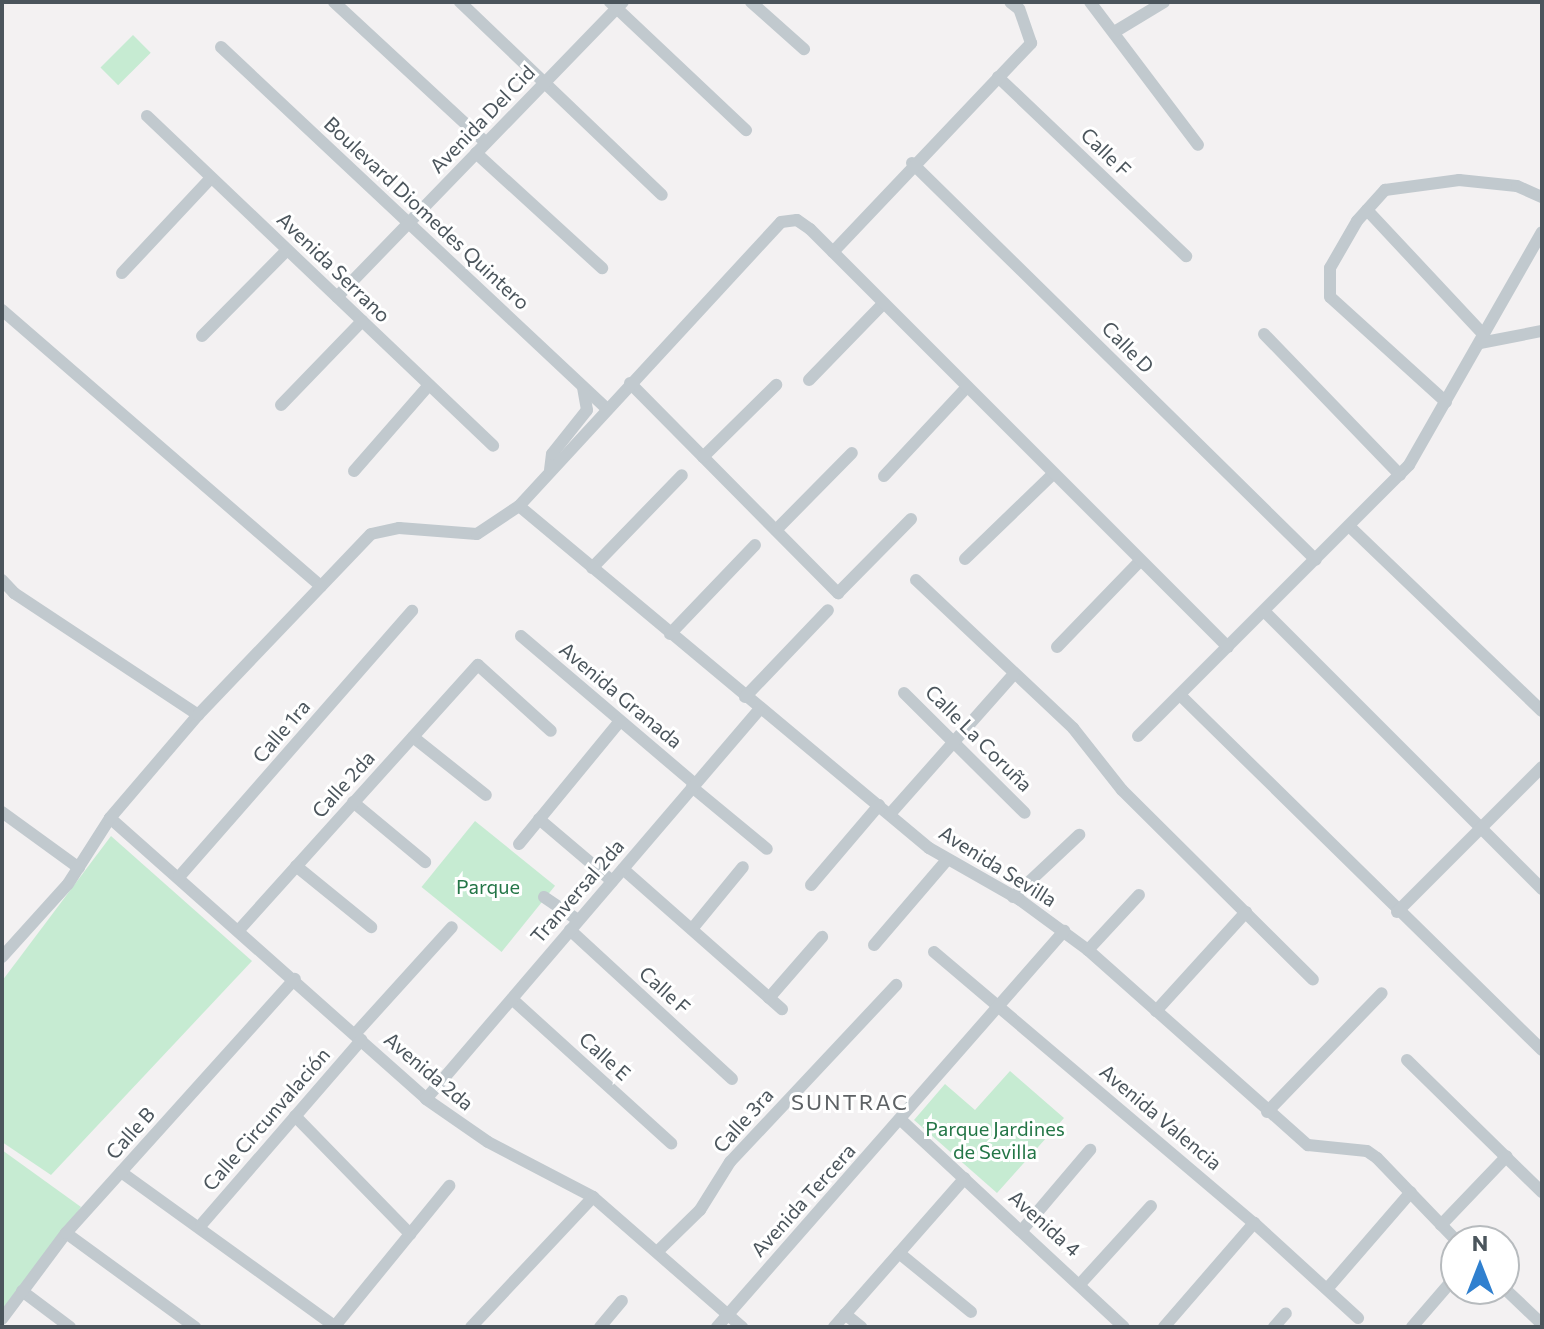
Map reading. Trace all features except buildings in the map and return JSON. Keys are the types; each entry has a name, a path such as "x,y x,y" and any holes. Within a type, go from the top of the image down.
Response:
{"street":[{"path":"334,2 486,143"},
{"path":"460,2 662,195"},
{"path":"751,2 804,49"},
{"path":"1090,2 1116,31 1139,72 1198,145"},
{"path":"1116,31 1147,6 1164,2"},
{"path":"616,4 746,130"},
{"name":"Avenida Del Cid","path":"337,297 616,4"},
{"path":"833,252 912,163 1031,43 1018,4"},
{"name":"Boulevard Diomedes Quintero","path":"221,47 606,408"},
{"name":"Calle F","path":"998,77 1186,256"},
{"name":"Avenida Serrano","path":"147,116 493,446"},
{"path":"476,153 602,268"},
{"name":"Calle D","path":"912,163 1316,560"},
{"path":"122,273 211,178"},
{"path":"1446,402 1330,297 1330,268 1367,210 1385,190 1459,180 1517,186 1542,197"},
{"path":"1367,210 1482,339 1509,341 1542,331"},
{"path":"2,957 79,868 110,818 198,715 371,534 399,528 477,534 519,506 606,408 781,222 797,220 833,252 1228,647"},
{"path":"1138,736 1400,475 1446,402 1542,232"},
{"path":"202,336 287,250"},
{"path":"809,380 884,303"},
{"path":"2,310 321,586"},
{"path":"281,405 362,321"},
{"path":"1264,334 1400,475"},
{"path":"630,383 838,593 911,519"},
{"path":"354,471 429,385"},
{"path":"550,470 552,454 587,410 582,385"},
{"path":"703,457 776,385"},
{"path":"884,476 967,387"},
{"path":"776,530 852,453"},
{"path":"965,559 1053,474"},
{"path":"592,568 682,475"},
{"name":"Avenida Sevilla","path":"519,506 759,710 946,861 1013,897 1088,950 1267,1112 1308,1145 1367,1151 1441,1225"},
{"path":"1349,526 1542,711"},
{"path":"670,634 755,545"},
{"path":"1057,647 1140,561"},
{"path":"916,580 1013,675 1073,728 1122,790 1313,980"},
{"path":"3,585 198,715"},
{"path":"745,697 828,610"},
{"name":"Calle 1ra","path":"179,877 412,611"},
{"path":"1265,612 1542,889"},
{"name":"Avenida Granada","path":"521,636 767,849"},
{"name":"Calle 2da","path":"239,930 478,665 551,731"},
{"path":"890,814 1013,675"},
{"name":"Calle La Coruña","path":"904,693 1025,813"},
{"path":"1180,695 1397,912 1542,1050"},
{"name":"Tranversal 2da","path":"426,1099 759,710"},
{"path":"519,844 620,721"},
{"path":"413,737 486,795"},
{"path":"1397,912 1542,767"},
{"path":"353,802 425,862"},
{"path":"811,885 879,805"},
{"path":"2,812 79,868"},
{"name":"Avenida 2da","path":"110,818 295,979 426,1099 488,1142 593,1197 742,1327"},
{"path":"539,819 612,881"},
{"path":"1013,897 1079,835"},
{"path":"874,945 946,861"},
{"path":"296,866 371,927"},
{"path":"692,929 743,867"},
{"path":"623,869 782,1009"},
{"path":"1088,950 1139,895"},
{"name":"Calle F","path":"544,897 732,1079"},
{"path":"1156,1011 1246,912"},
{"name":"Calle Circunvalación","path":"201,1225 452,927"},
{"name":"Avenida Tercera","path":"717,1327 1064,931"},
{"path":"769,998 822,937"},
{"name":"Avenida Valencia","path":"934,952 1254,1223 1358,1318"},
{"name":"Calle B","path":"2,1319 66,1233 295,979"},
{"name":"Calle 3ra","path":"658,1251 700,1210 730,1162 896,985"},
{"path":"1267,1112 1382,993"},
{"name":"Calle E","path":"512,999 671,1143"},
{"path":"1407,1060 1542,1192"},
{"path":"295,1116 410,1234"},
{"name":"Avenida 4","path":"901,1120 1023,1229 1124,1327"},
{"path":"1023,1229 1090,1150"},
{"path":"1441,1225 1507,1156"},
{"path":"121,1172 201,1225 336,1326 449,1186"},
{"path":"834,1327 965,1178"},
{"path":"1327,1289 1411,1192"},
{"path":"471,1327 593,1197"},
{"path":"1081,1283 1151,1206"},
{"path":"1164,1327 1254,1223"},
{"path":"66,1233 195,1327"},
{"path":"899,1253 971,1312"},
{"path":"22,1291 70,1327"},
{"path":"1415,1326 1440,1296"},
{"path":"600,1327 622,1301"},
{"path":"1520,1303 1542,1324"},
{"path":"1274,1327 1286,1313"},
{"path":"845,1314 861,1327"}],"green space":[{"path":"133,35 151,53 118,85 100,68"},
{"name":"Parque","path":"475,821 555,886 502,952 422,887"},
{"path":"111,836 252,961 51,1175 2,1142 2,981"},
{"name":"Parque Jardines de Sevilla","path":"1010,1071 1064,1118 997,1193 914,1120 945,1084 975,1110"},
{"path":"2,1150 81,1207 2,1319"}],"district":[{"name":"SUNTRAC","path":"850,1102"}]}
